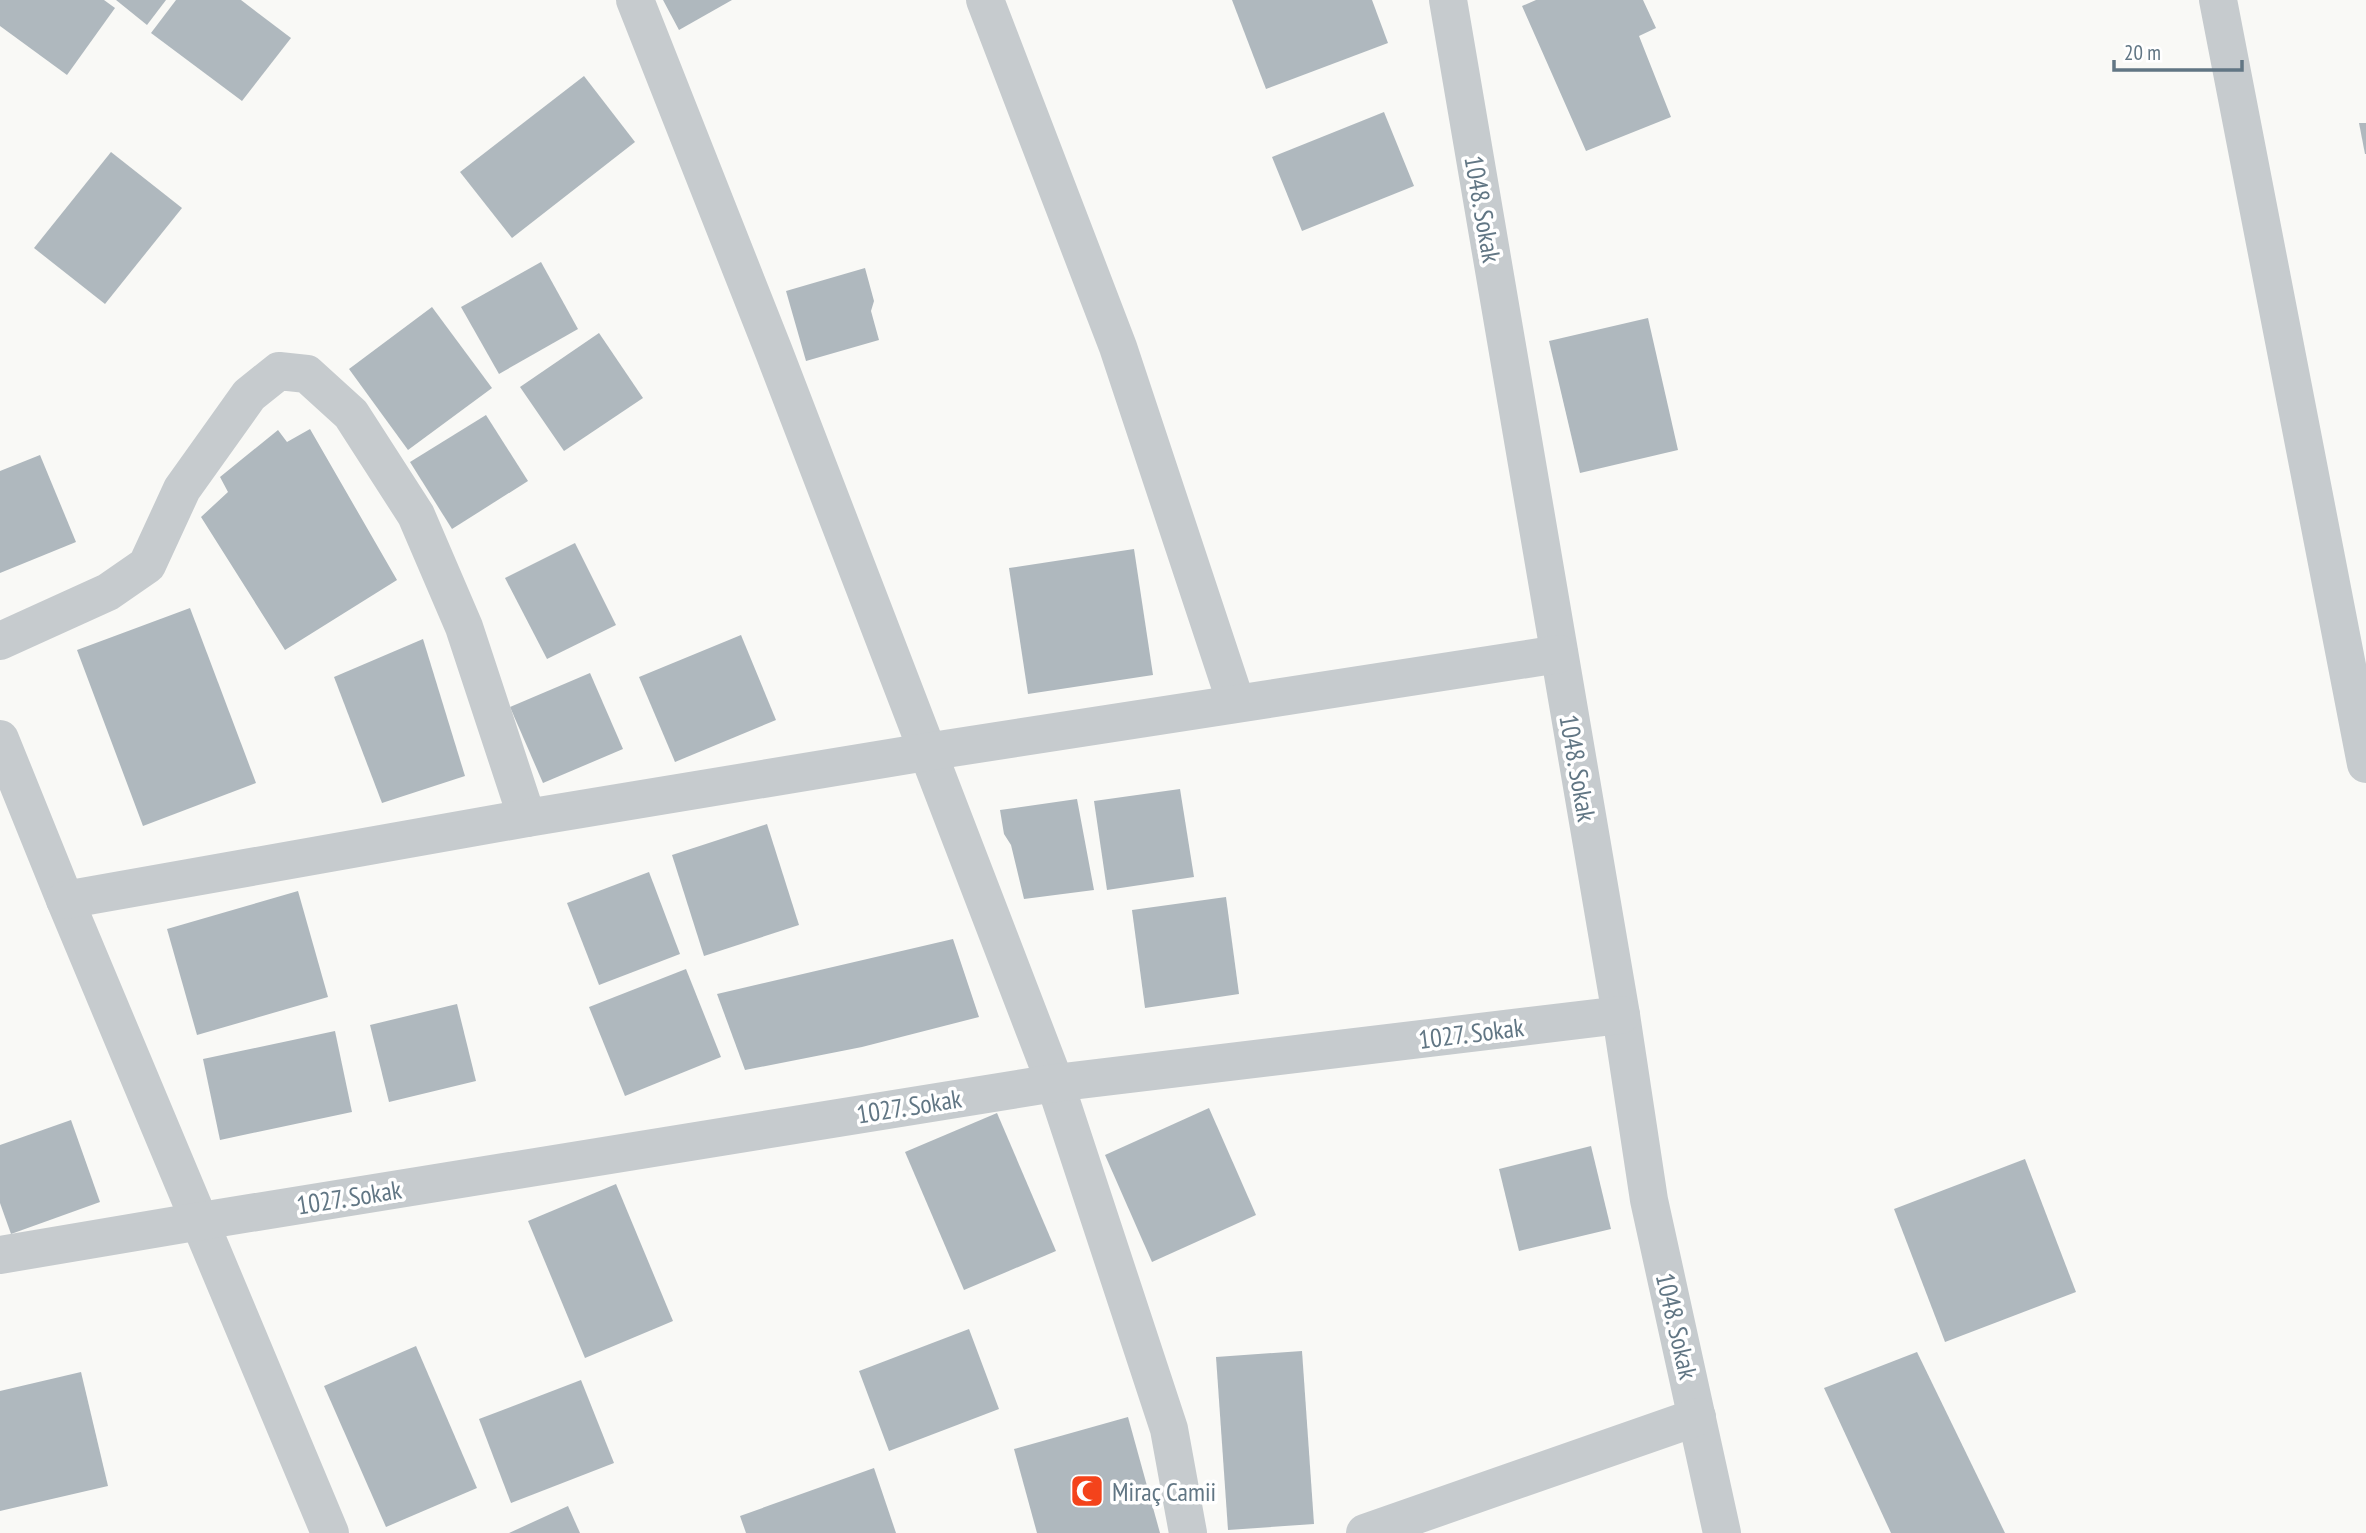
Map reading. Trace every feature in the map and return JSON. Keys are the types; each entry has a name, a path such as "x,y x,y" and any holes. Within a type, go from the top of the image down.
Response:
{"street":[{"path":"635,0 774,352 1055,1083 1169,1430 1188,1533"},
{"path":"985,0 1118,347 1236,703"},
{"name":"1048. Sokak","path":"1448,0 1621,1015 1649,1200 1722,1533"},
{"path":"2218,0 2366,764"},
{"path":"0,641 108,592 147,565 182,489 249,395 279,371 307,374 351,414 416,515 464,627 527,818"},
{"path":"65,900 926,751 1559,654"},
{"path":"0,739 330,1533"},
{"name":"1027. Sokak","path":"0,1255 1055,1083 1621,1015"},
{"path":"1365,1533 1697,1417"}],"building":[{"path":"0,0 104,0 115,8 67,75 0,26"},
{"path":"116,0 166,0 147,25"},
{"path":"176,0 241,0 291,38 242,101 151,33"},
{"path":"663,0 732,0 679,30"},
{"path":"1232,0 1372,0 1388,43 1266,89"},
{"path":"1536,0 1643,0 1656,28 1639,36 1671,117 1586,151 1522,6"},
{"path":"584,76 635,142 512,238 460,172"},
{"path":"1384,112 1414,186 1302,231 1272,157"},
{"path":"2359,123 2366,123 2366,154 2365,154"},
{"path":"111,152 182,208 105,304 34,248"},
{"path":"541,262 578,329 499,374 461,307"},
{"path":"865,268 874,301 871,311 879,340 806,361 786,291"},
{"path":"432,307 492,388 408,450 349,369"},
{"path":"1648,318 1678,450 1580,473 1549,341"},
{"path":"599,333 643,398 564,451 520,387"},
{"path":"486,415 528,481 452,529 410,462"},
{"path":"310,429 397,580 285,650 201,517 228,492 220,477 278,430 287,442"},
{"path":"40,455 76,542 0,573 0,471"},
{"path":"575,543 616,625 547,659 505,578"},
{"path":"1134,549 1153,675 1028,694 1009,568"},
{"path":"190,608 256,783 143,826 77,650"},
{"path":"741,635 776,720 675,762 639,677"},
{"path":"423,639 465,776 382,803 334,677"},
{"path":"590,673 623,749 543,783 510,707"},
{"path":"1180,789 1194,877 1107,890 1094,801"},
{"path":"1077,799 1094,890 1024,899 1011,845 1004,834 1000,810"},
{"path":"767,824 799,925 704,956 672,855"},
{"path":"649,872 680,954 599,985 567,903"},
{"path":"298,891 328,997 197,1035 167,929"},
{"path":"1226,897 1239,994 1145,1008 1132,910"},
{"path":"953,939 979,1017 862,1047 745,1070 717,994"},
{"path":"686,969 721,1057 625,1096 589,1007"},
{"path":"457,1004 476,1081 389,1102 370,1025"},
{"path":"335,1031 352,1112 220,1140 203,1059"},
{"path":"1209,1108 1256,1215 1152,1262 1105,1155"},
{"path":"997,1113 1056,1251 964,1290 905,1152"},
{"path":"71,1120 100,1202 11,1234 0,1203 0,1145"},
{"path":"1591,1146 1611,1229 1519,1251 1499,1169"},
{"path":"2025,1159 2076,1292 1945,1342 1894,1209"},
{"path":"616,1184 673,1321 585,1358 528,1221"},
{"path":"969,1329 999,1409 889,1451 859,1371"},
{"path":"416,1346 477,1488 386,1527 324,1386"},
{"path":"1302,1351 1314,1524 1228,1530 1216,1357"},
{"path":"1917,1352 2005,1533 1891,1533 1824,1388"},
{"path":"81,1372 108,1486 0,1511 0,1391"},
{"path":"581,1380 614,1463 511,1503 479,1419"},
{"name":"Miraç Camii","path":"1128,1417 1160,1533 1037,1533 1014,1449"},
{"path":"874,1468 896,1533 746,1533 740,1516"},
{"path":"568,1506 580,1533 509,1533"}],"place":[{"name":"Miraç Camii","path":"1087,1491"}]}
